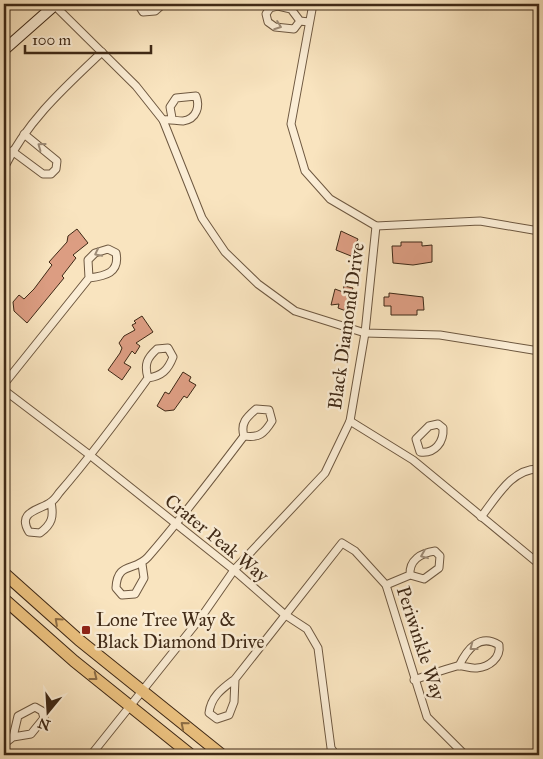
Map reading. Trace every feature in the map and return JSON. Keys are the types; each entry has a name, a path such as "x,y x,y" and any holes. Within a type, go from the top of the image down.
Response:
{"main road":[{"path":"4,573 79,640 222,755"},
{"path":"4,599 74,661 191,755"}],"street":[{"path":"4,50 55,4 136,86 163,120 202,218 225,252 258,284 295,311 366,333 440,335 539,351"},
{"path":"138,4 143,12 155,11 163,4"},
{"path":"313,4 291,124 305,171 330,199 376,226 480,221 539,231"},
{"path":"300,21 294,29 275,27 268,22 266,14 270,8 278,6 292,9 300,21 309,22"},
{"path":"4,168 12,151 48,103 102,52"},
{"path":"163,120 172,118 183,121 198,111 199,103 196,96 176,98 170,107 172,118"},
{"path":"12,151 43,174 51,174 56,169 57,161 24,134"},
{"name":"Black Diamond Drive","path":"91,755 202,616 234,570 325,473 350,421 366,333 376,226"},
{"path":"4,384 88,278 88,260 96,253 108,249 116,253 118,262 115,268 106,276 88,278"},
{"path":"51,502 54,514 50,525 40,533 29,532 26,527 26,518 35,508 51,502 92,456 148,378 160,376 169,366 173,357 168,348 157,349 147,360 145,368 148,378"},
{"name":"Crater Peak Way","path":"4,390 92,456 234,570 284,614 306,629 318,648 332,748 336,755"},
{"path":"256,409 269,410 272,421 265,433 255,438 244,436 242,428 245,419 256,409"},
{"path":"350,421 413,460 539,564"},
{"path":"438,424 443,428 444,436 436,449 429,453 420,452 416,439 429,426 438,424"},
{"path":"142,564 144,578 135,594 122,595 116,588 116,579 124,568 142,564 176,525 244,436"},
{"path":"413,460 420,452"},
{"path":"481,517 508,483 529,469 539,469"},
{"name":"Periwinkle Way","path":"284,614 342,543 355,550 386,585 427,717 465,755"},
{"path":"386,585 410,575 424,579 439,568 440,556 435,551 420,555 413,561 410,575"},
{"path":"236,679 234,702 229,715 217,719 209,713 210,704 220,690 236,679 284,614"},
{"path":"414,680 459,666 476,669 496,659 500,652 499,645 492,641 477,642 466,651 459,666"},
{"path":"4,744 13,737 31,734 44,718 42,711 36,707 18,716 13,737"}],"building":[{"path":"77,229 88,243 73,255 76,258 62,276 64,278 27,323 14,311 13,302 19,295 24,299 34,289 52,265 49,262 67,242 68,236"},
{"path":"341,231 358,239 351,256 336,250"},
{"path":"401,242 422,242 422,246 432,245 432,262 413,265 393,263 392,246 401,246"},
{"path":"344,286 353,288 346,311 338,308 339,304 331,305 335,289 343,292"},
{"path":"389,293 423,297 424,310 417,310 417,315 391,315 391,306 384,306 384,297 389,297"},
{"path":"142,316 153,332 136,343 140,346 135,354 132,351 124,363 131,367 122,380 108,370 120,353 122,348 119,343 124,336 135,330 132,325 136,323 134,321"},
{"path":"183,372 191,377 189,381 196,385 187,398 184,396 174,410 165,411 157,406 165,392 169,394"}],"place":[{"name":"Lone Tree Way & Black Diamond Drive","path":"86,630"}]}
